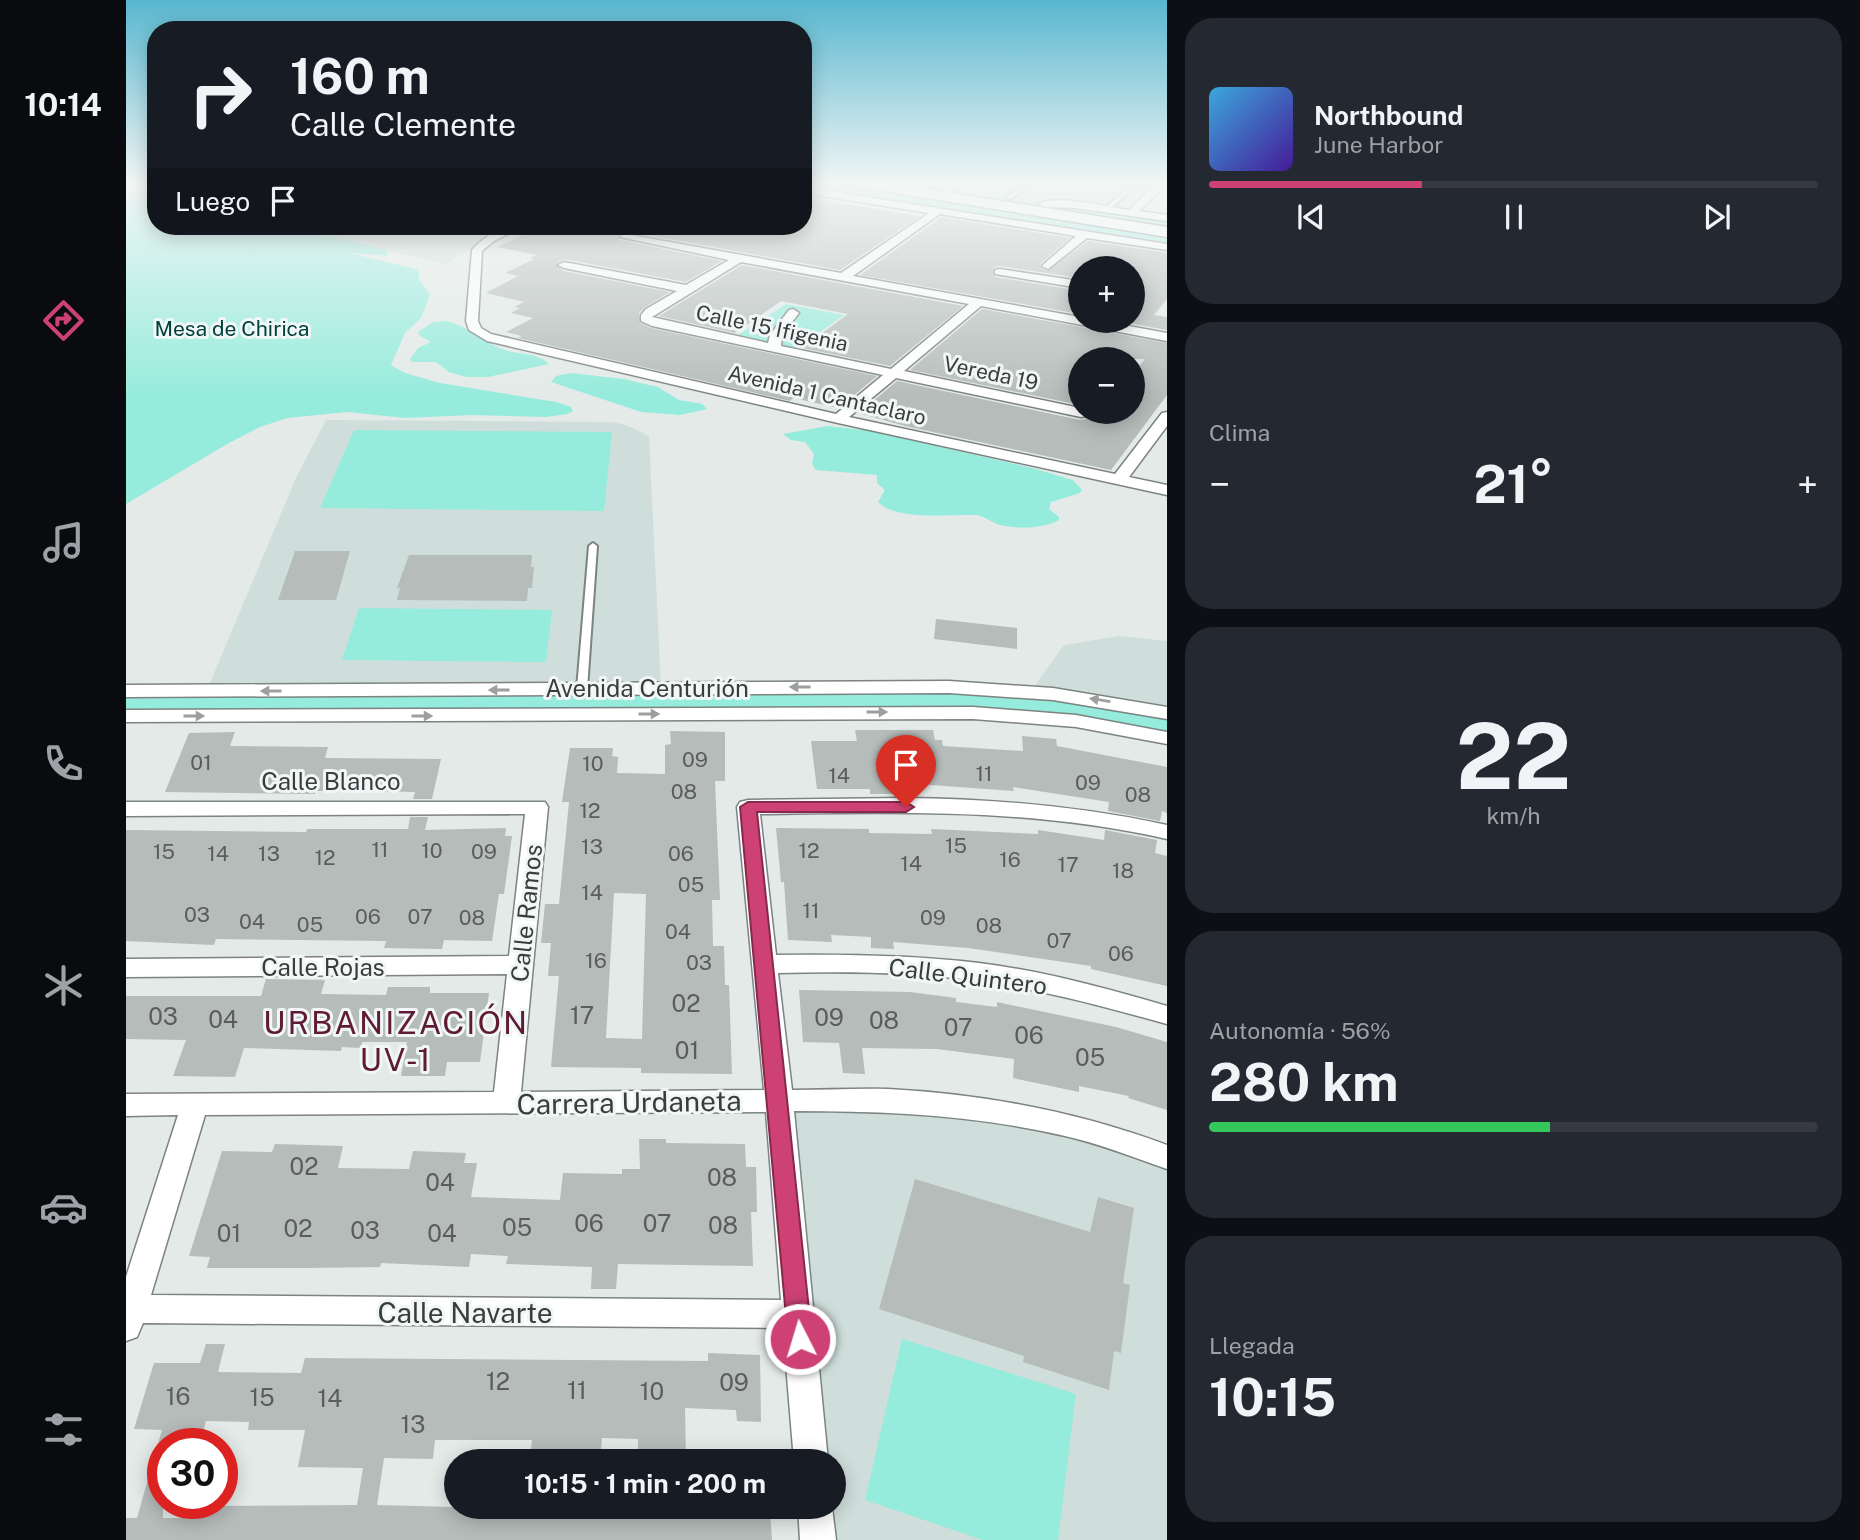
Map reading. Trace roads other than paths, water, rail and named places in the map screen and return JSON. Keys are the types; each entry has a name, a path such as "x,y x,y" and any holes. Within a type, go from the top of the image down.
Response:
{"street":[{"name":"Avenida 1 Cantaclaro","path":"477,255 472,321 480,333 510,344 1167,490"},
{"path":"715,255 1068,319"},
{"path":"842,278 875,255"},
{"path":"1048,266 1061,255"},
{"path":"564,265 687,289 738,259"},
{"path":"999,272 1068,283"},
{"name":"Calle 15 Ifigenia","path":"687,289 645,318 656,323 892,373"},
{"path":"838,419 978,303"},
{"path":"774,349 776,335 793,313"},
{"path":"1145,333 1167,337"},
{"name":"Vereda 19","path":"892,373 1068,410"},
{"path":"1119,480 1162,430 1167,416"},
{"name":"Avenida Centurión","path":"126,691 984,689 1080,697 1167,713"},
{"name":"Avenida Centurión","path":"126,716 973,713 1076,721 1167,738"},
{"name":"Calle Blanco","path":"126,809 537,807"},
{"name":"Calle Ramos","path":"506,1103 537,807"},
{"path":"810,1449 779,1100 748,807 1034,809 1111,820 1167,832"},
{"name":"Calle Quintero","path":"765,964 868,964 1008,977 1062,987 1167,1015"},
{"name":"Calle Rojas","path":"126,968 520,965"},
{"name":"Carrera Urdaneta","path":"126,1105 888,1100 1003,1111 1065,1125 1167,1157"},
{"path":"129,1318 195,1104"},
{"name":"Calle Navarte","path":"129,1318 798,1314"},
{"path":"816,1519 818,1540"}],"lane":[{"path":"582,689 593,546"}],"district":[{"name":"URBANIZACIÓN UV-1","path":"396,1040"}],"park label":[{"name":"Mesa de Chirica","path":"232,328"}]}
